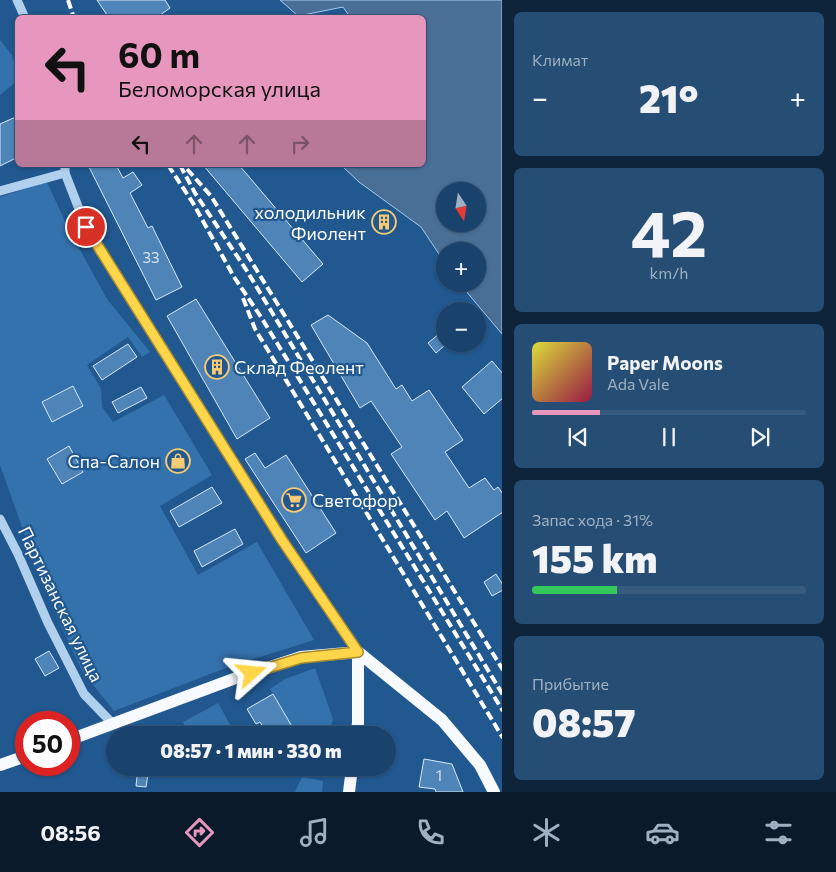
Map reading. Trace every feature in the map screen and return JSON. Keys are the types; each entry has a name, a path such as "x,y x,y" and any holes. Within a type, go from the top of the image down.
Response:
{"main road":[{"path":"356,726 358,652"},
{"path":"80,736 236,678 301,658 358,652 442,720 480,765 494,792"},
{"path":"0,766 15,760"},
{"path":"348,792 351,776"}],"street":[{"path":"17,0 24,15"},
{"path":"0,191 65,169 86,227 282,540 358,652"},
{"name":"Партизанская улица","path":"0,520 18,554 48,623 84,694 113,724"}],"shaded area":[{"path":"280,0 502,0 502,334 486,315 486,302 475,302 467,292 486,292 486,242 436,242 436,250 421,227 359,182 343,167 426,167 426,15 349,15 343,7 297,15"},
{"path":"0,40 12,55 15,67 15,83 0,95"},
{"path":"47,182 68,228 107,299 150,352 142,357 128,337 87,365 101,389 102,407 113,422 164,395 212,475 160,506 198,575 257,542 314,640 231,666 114,711 82,671 44,589 0,465 0,197"},
{"path":"315,668 333,719 331,726 292,726 270,689 285,679"},
{"path":"218,703 231,726 185,726 183,722"},
{"path":"302,777 323,781 322,792 295,792"}],"building":[{"path":"97,0 165,0 170,8 160,15 107,15"},
{"path":"15,117 15,158 0,166 0,124"},
{"path":"89,167 117,167 123,178 133,172 142,185 130,193 148,228 152,226 182,287 156,300"},
{"path":"205,167 241,167 323,264 302,282"},
{"name":"холодильник Фиолент","path":"385,214 392,222 383,230 376,222"},
{"name":"Склад Феолент","path":"196,299 270,418 237,439 167,316"},
{"path":"328,315 367,343 396,389 402,385 412,401 429,390 463,440 445,452 469,488 485,478 494,490 498,487 502,493 502,513 464,538 447,511 435,520 391,454 402,447 371,401 360,408 311,325"},
{"path":"436,336 437,352 436,353 428,343"},
{"path":"128,344 137,357 102,380 93,366"},
{"path":"492,361 502,373 502,399 484,414 462,387"},
{"path":"73,386 83,406 52,422 42,402"},
{"path":"141,387 147,398 118,413 112,402"},
{"path":"69,446 83,472 62,484 47,459"},
{"name":"Светофор","path":"255,453 265,468 286,455 336,533 306,553 245,459"},
{"path":"212,487 222,503 179,527 170,511"},
{"path":"235,529 243,544 202,567 194,551"},
{"path":"496,574 502,583 502,591 492,596 484,582"},
{"path":"49,651 59,668 45,676 35,659"},
{"path":"273,694 292,726 262,726 260,722 256,724 247,709"},
{"path":"424,759 452,764 463,792 436,792 435,789 419,787"},
{"path":"137,776 148,776 146,787 136,786"}],"railway":[{"path":"68,0 73,15"},
{"path":"169,167 193,203 234,277 261,317 502,709"},
{"path":"181,167 195,193 247,271 502,693"},
{"path":"187,169 211,196 502,668"},
{"path":"243,298 255,329 502,736"}],"place":[{"name":"холодильник Фиолент","path":"384,222"},
{"name":"Склад Феолент","path":"217,367"},
{"name":"Спа-Салон","path":"178,461"},
{"name":"Светофор","path":"294,500"}],"route":[{"path":"86,227 282,540 358,652 301,658 252,673"}]}
